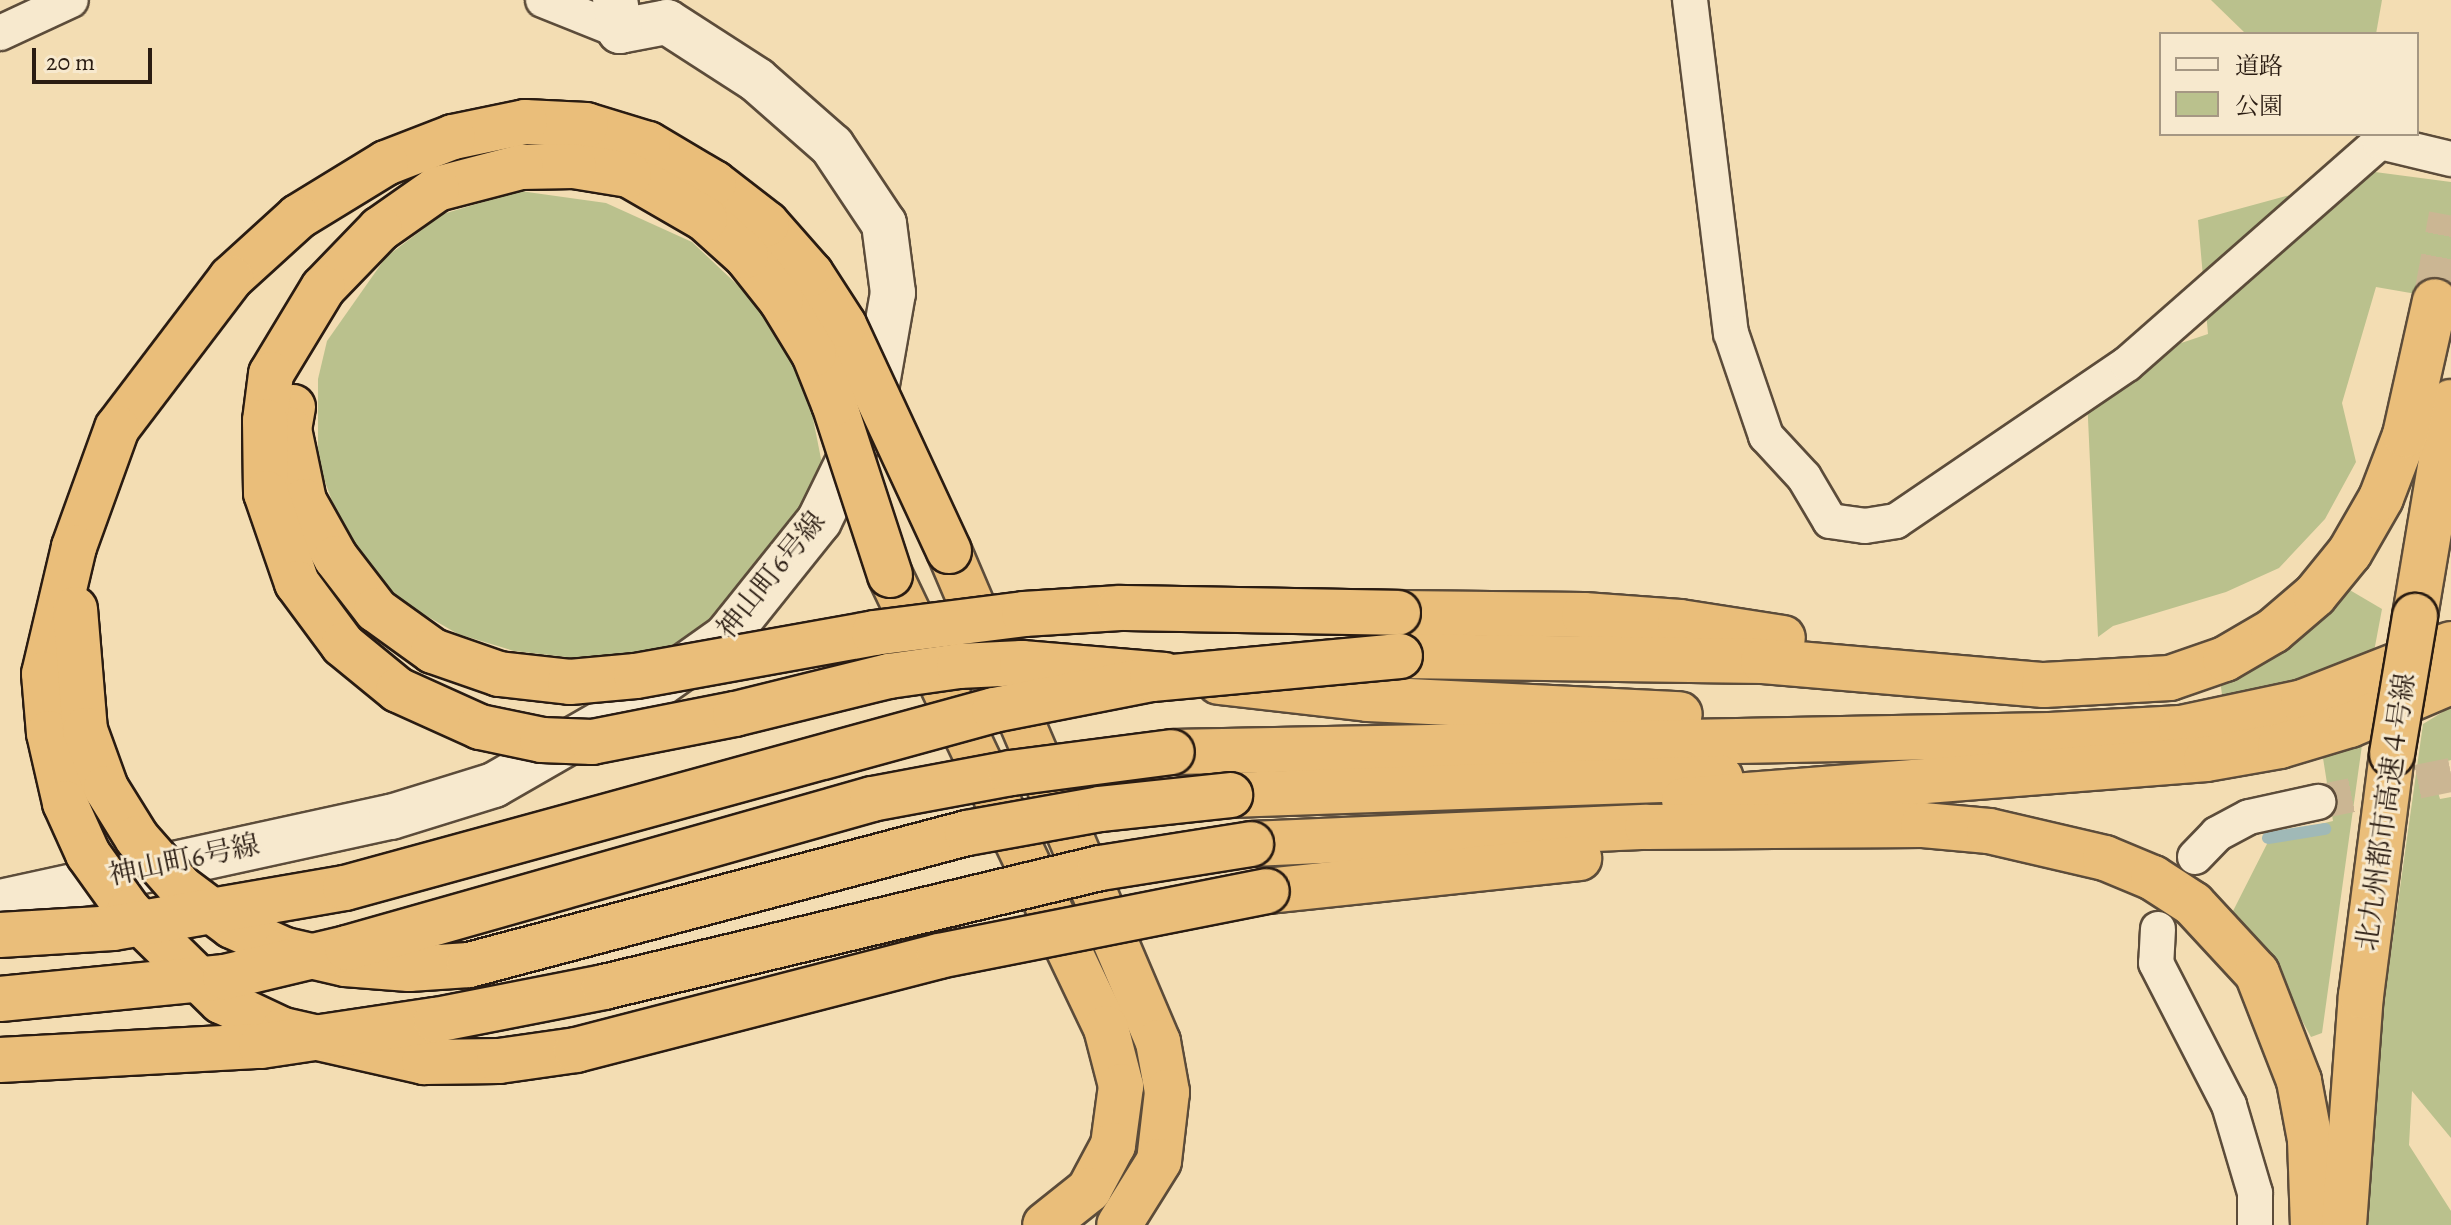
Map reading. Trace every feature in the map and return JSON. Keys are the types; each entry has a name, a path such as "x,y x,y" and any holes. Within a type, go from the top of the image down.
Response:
{"highway":[{"path":"1119,1225 1159,1161 1167,1092 1158,1042 949,551 844,325 811,274 767,224 714,183 648,144 586,125 525,122 453,137 386,163 298,217 231,278 117,428 74,547 44,674 49,733 65,803 88,854 171,956 221,1001 283,1030 424,1062 499,1061 576,1050 1092,922 1267,891 1876,825"},
{"path":"1045,1225 1089,1190 1113,1145 1121,1086 1106,1028 890,575 834,404 814,354 781,300 746,256 705,219 629,175 574,166 521,167 437,189 380,229 323,288 271,374 265,421 266,493 297,583 343,645 398,690 480,727 542,740 592,742 735,714 889,676 959,666 1051,664 1368,699 2049,754 2191,761 2280,746 2350,725 2451,682"},
{"path":"323,288 289,429 304,501 336,558 376,610 433,651 499,674 570,682 636,676 874,633 1024,614 1120,608 1680,622 1985,679"},
{"path":"0,935 113,928 345,888 486,853 831,751 994,710 1152,679 1400,656 1763,661 2057,685 2170,678 2225,659 2273,631 2315,595 2341,563 2381,498 2405,435 2435,301"},
{"name":"北九州都市高速４号線","path":"2344,1225 2361,996 2392,754 2451,402"},
{"path":"74,547 77,681 85,730 106,788 137,838 180,887 232,926 285,950 345,964 409,969 469,965 967,833 1100,809 1230,795 1624,779 2049,754"},
{"path":"0,1060 261,1046 436,1020 604,987 1100,868 1251,844 1658,802 2049,754 2246,718 2365,681 2451,644"},
{"path":"0,999 225,977 347,948 872,799 1011,773 1172,752 2049,754"},
{"path":"1251,844 1647,827 1876,825 1989,831 2105,858 2153,878 2227,935 2257,973 2299,1081 2310,1140 2313,1225"}],"street":[{"path":"0,33 71,0"},
{"path":"543,0 618,16"},
{"path":"1690,0 1731,333 1766,436 1804,477 1830,521 1865,526 1896,521 2127,364 2380,142 2451,159"},
{"name":"神山町6号線","path":"0,902 391,817 494,785 619,713 726,637 819,521 872,413 893,293 884,224 832,146 757,80 667,22 618,16"},
{"path":"2195,857 2217,834 2249,817 2318,802"},
{"path":"2158,929 2156,963 2229,1105 2255,1193 2255,1225"}],"green space":[{"path":"2211,0 2382,0 2376,32 2244,32"},
{"path":"2375,172 2451,182 2451,300 2376,287 2342,403 2356,462 2325,519 2279,568 2226,592 2113,626 2098,637 2086,375 2208,334 2198,220"},
{"path":"520,191 606,203 692,242 766,312 805,378 825,479 699,646 593,660 514,651 458,634 404,603 348,544 318,463 318,379 327,341 386,257 443,214"},
{"path":"2348,589 2382,609 2373,657 2317,683 2223,702 2220,680"},
{"path":"2451,707 2451,760 2430,766 2440,799 2451,797 2451,1138 2412,1091 2409,1145 2451,1211 2451,1225 2365,1225 2378,1045 2423,724"},
{"path":"2362,745 2322,1033 2311,1037 2273,967 2232,913 2271,836 2333,821 2323,758"}],"waterway":[{"path":"2268,838 2325,829"}],"tunnel":[{"path":"2435,301 2451,215"},
{"path":"2318,802 2451,775"}]}
